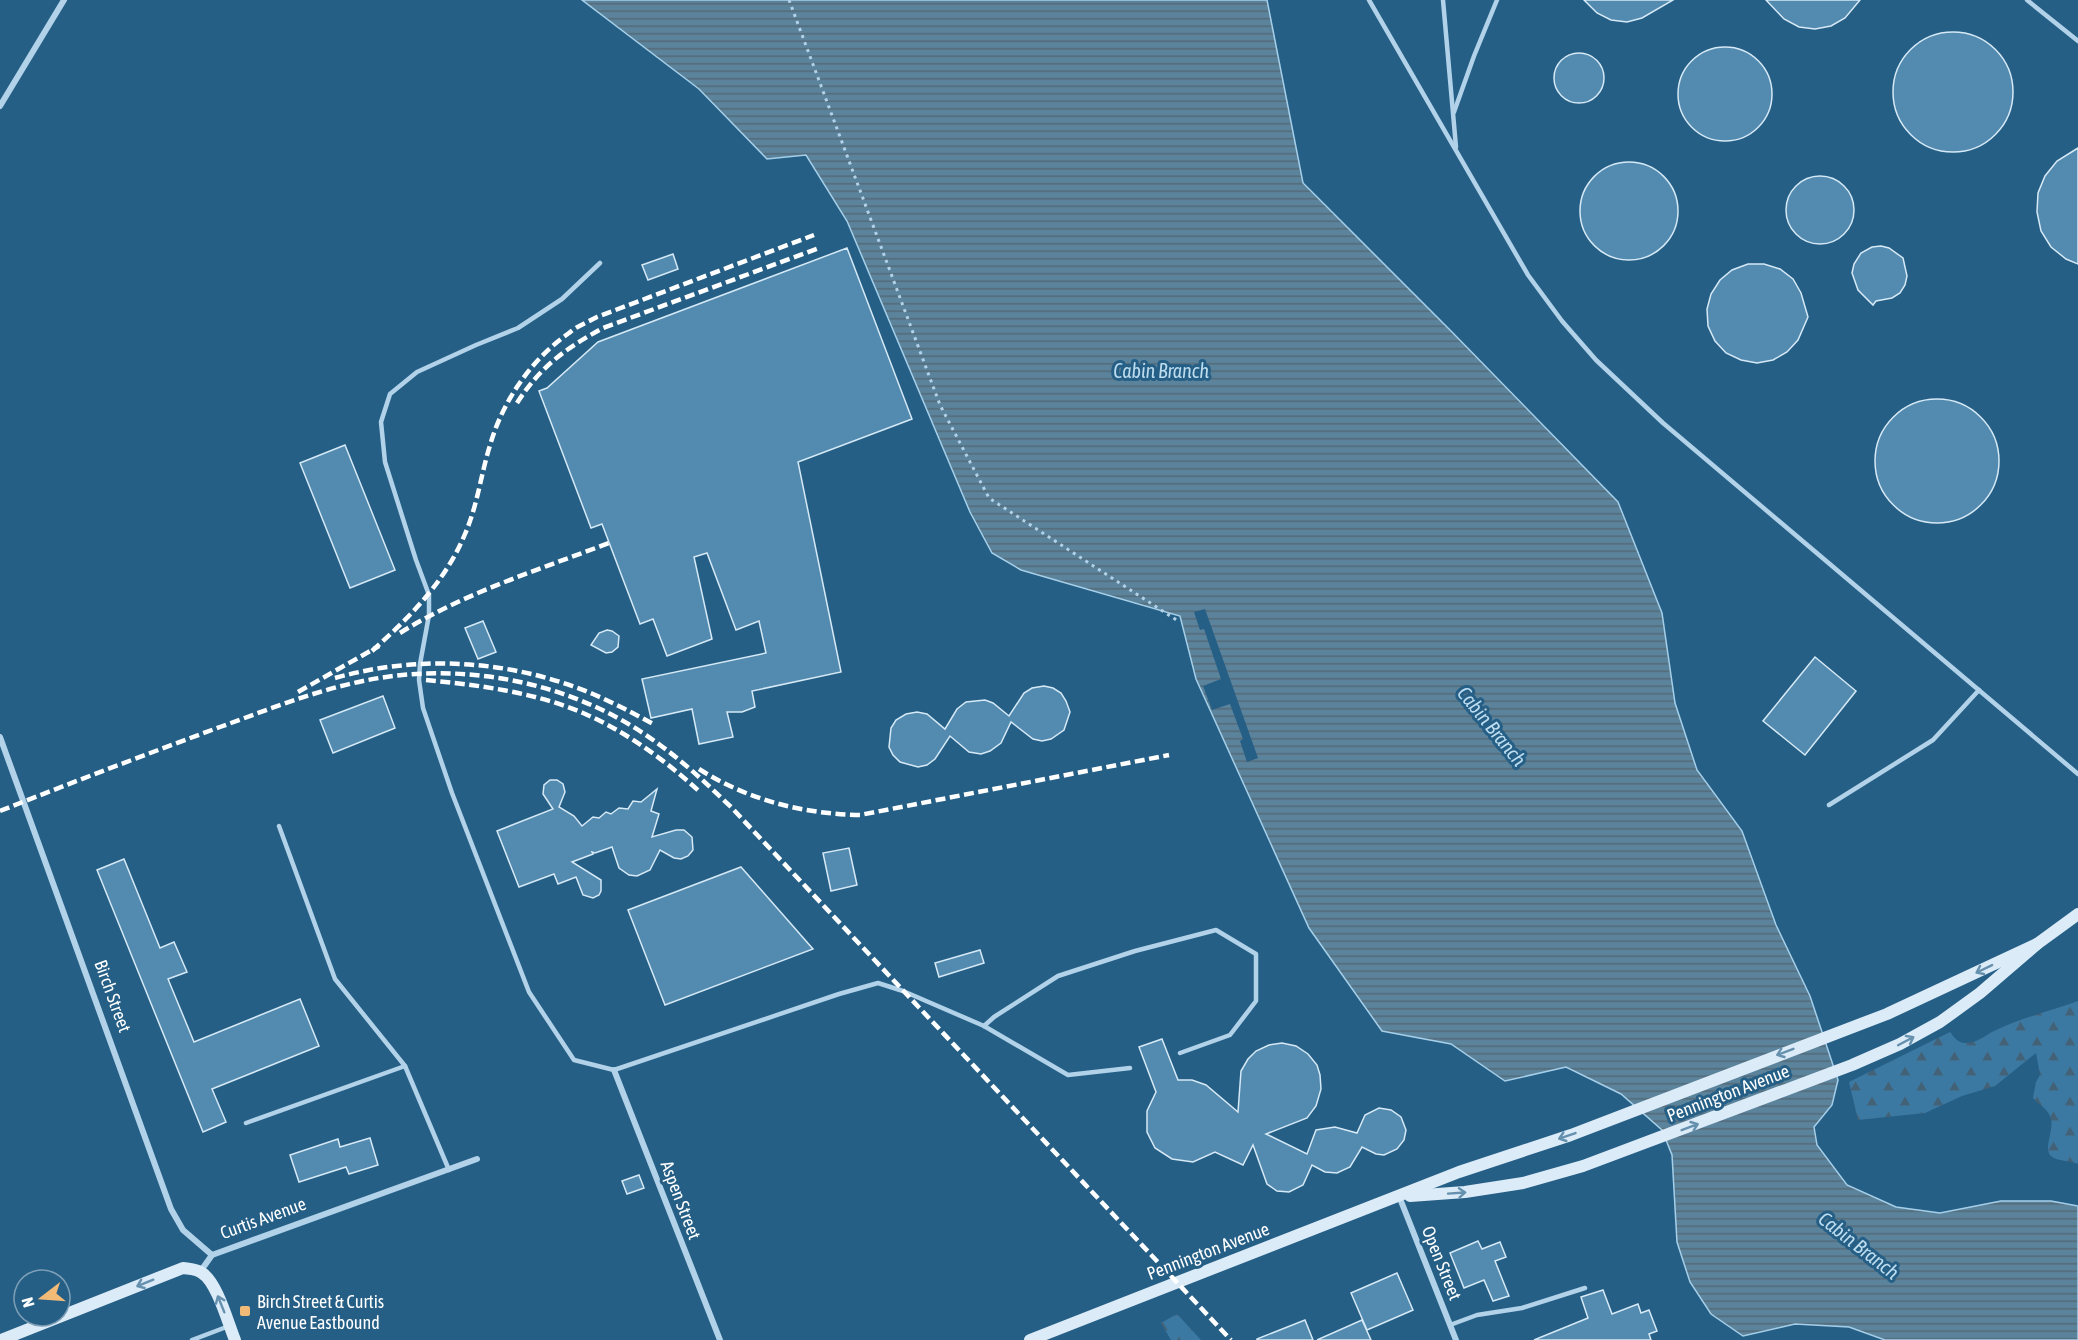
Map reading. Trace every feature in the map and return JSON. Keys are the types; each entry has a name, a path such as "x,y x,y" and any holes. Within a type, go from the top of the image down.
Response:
{"main road":[{"name":"Pennington Avenue","path":"1399,1196 1465,1192 1523,1184 1636,1148 1852,1065 1900,1044 1940,1022 1980,993 2037,944 2078,914"},
{"name":"Pennington Avenue","path":"1030,1340 1459,1172 1572,1135 1887,1014 2037,944"},
{"path":"1,1340 183,1268 200,1272 214,1287 235,1340"}],"street":[{"path":"0,106 64,0"},
{"name":"Birch Street","path":"0,737 171,1209 183,1230 212,1255"},
{"name":"Aspen Street","path":"614,1070 720,1340"},
{"name":"Curtis Avenue","path":"200,1272 212,1255 477,1159"},
{"name":"Open Street","path":"1399,1196 1456,1340"}],"lane":[{"path":"1369,0 1528,275 1562,321 1596,360 1663,423 2078,774"},
{"path":"1443,0 1456,150"},
{"path":"1453,114 1497,0"},
{"path":"2027,0 2078,41"},
{"path":"600,263 562,299 518,328 417,372 390,394 381,422 385,462 429,595 429,615 419,680 423,708 452,793 529,992 574,1060 614,1070 878,983 903,991 984,1026 1068,1074 1130,1068"},
{"path":"1829,805 1933,740 1979,690"},
{"path":"279,826 335,979 405,1066 449,1170"},
{"path":"984,1026 994,1017 1058,976 1135,951 1216,930 1256,954 1256,1001 1230,1035 1180,1053"},
{"path":"246,1123 405,1066"},
{"path":"1450,1325 1477,1315 1522,1308 1585,1288"},
{"path":"192,1340 230,1326"}],"path":[{"path":"789,0 940,405 989,498 1178,621"}],"green space":[{"path":"2078,1001 2078,1164 2057,1159 2049,1153 2048,1144 2052,1124 2050,1115 2033,1098 2040,1075 2036,1053 1995,1086 1962,1096 1925,1113 1858,1120 1849,1082 1950,1032 1959,1042 1972,1042 2015,1022"},
{"path":"1177,1314 1201,1340 1171,1340 1161,1323"}],"water":[{"name":"Cabin Branch","path":"582,0 1267,0 1303,183 1618,502 1662,613 1675,703 1697,770 1742,831 1776,925 1810,996 1838,1080 1832,1105 1814,1127 1817,1145 1847,1185 1896,1207 1940,1213 2001,1201 2051,1201 2078,1206 2078,1340 1885,1340 1849,1327 1795,1324 1743,1336 1711,1314 1690,1282 1677,1242 1672,1155 1662,1130 1621,1094 1566,1067 1505,1081 1451,1044 1382,1031 1309,928 1196,679 1180,616 1021,570 992,553 970,512 847,221 806,155 767,159 699,89"}],"pier":[{"path":"1205,609 1258,758 1247,762 1240,741 1243,739 1230,704 1212,710 1203,686 1221,679 1204,629 1200,630 1194,612"}],"building":[{"path":"1584,0 1673,0 1642,18 1627,22 1611,20 1597,13"},
{"path":"1766,0 1860,0 1845,18 1831,26 1815,29 1799,27 1784,19"},
{"path":"1953,32 1976,36 1996,49 2009,69 2013,92 2009,115 1996,135 1976,148 1953,152 1930,148 1910,135 1897,115 1893,92 1897,69 1910,49 1930,36"},
{"path":"1725,47 1743,50 1758,61 1769,76 1772,94 1769,112 1758,127 1743,138 1725,141 1707,138 1692,127 1681,112 1678,94 1681,76 1692,61 1707,50"},
{"path":"1574,53 1584,53 1597,60 1604,73 1604,83 1597,96 1584,103 1574,103 1565,99 1558,92 1554,83 1554,73 1558,64 1565,57"},
{"path":"2078,148 2078,264 2066,259 2051,247 2041,231 2037,212 2038,193 2045,176 2057,161"},
{"path":"1629,162 1648,166 1664,176 1674,192 1678,211 1674,230 1664,246 1648,256 1629,260 1610,256 1594,246 1584,230 1580,211 1584,192 1594,176 1610,166"},
{"path":"1813,176 1827,176 1839,181 1849,191 1854,210 1849,229 1839,239 1827,244 1813,244 1801,239 1791,229 1786,217 1786,203 1791,191 1801,181"},
{"path":"1872,247 1889,248 1903,258 1907,276 1900,293 1892,298 1876,301 1873,305 1858,290 1852,273 1854,264 1861,253"},
{"path":"847,248 912,419 798,462 841,672 752,691 755,707 742,712 727,712 733,737 699,744 692,709 651,718 642,679 766,653 759,621 736,630 707,553 694,557 712,639 667,656 653,619 640,624 602,524 591,528 539,391 547,388 598,342"},
{"path":"673,254 678,269 648,280 642,265"},
{"path":"1748,264 1764,264 1780,269 1793,279 1801,293 1808,317 1798,340 1787,352 1773,360 1757,363 1741,360 1726,353 1715,341 1708,326 1707,309 1711,294 1720,280 1732,270"},
{"path":"1937,399 1961,404 1981,417 1994,437 1999,461 1994,485 1981,505 1961,518 1937,523 1913,518 1893,505 1880,485 1875,461 1880,437 1893,417 1913,404"},
{"path":"345,445 395,570 350,588 300,463"},
{"path":"483,621 496,652 478,659 465,628"},
{"path":"607,630 619,636 618,647 606,653 591,645 599,633"},
{"path":"1815,657 1856,691 1805,755 1763,721"},
{"path":"1044,686 1061,693 1070,712 1064,730 1051,739 1042,741 1033,739 1011,722 1001,743 990,751 981,754 969,752 950,736 935,759 927,765 918,767 900,762 889,747 891,728 896,720 906,714 917,712 927,714 945,729 957,709 966,702 985,700 993,703 1009,716 1024,693 1032,688"},
{"path":"383,696 395,728 333,753 320,720"},
{"path":"550,780 557,780 563,784 565,792 559,807 574,816 582,826 593,817 599,818 606,812 611,814 619,808 628,809 633,801 641,802 657,789 651,811 659,814 652,837 684,830 692,837 693,850 681,859 674,858 660,850 650,870 637,876 629,875 619,868 612,847 592,852 593,854 572,862 601,880 601,891 593,898 583,895 576,877 558,884 554,874 519,887 497,831 553,809 543,794 544,785"},
{"path":"849,848 857,885 831,891 823,853"},
{"path":"124,859 160,948 174,942 187,972 168,979 194,1042 300,999 319,1046 212,1089 226,1122 203,1132 97,870"},
{"path":"741,867 813,949 665,1005 628,910"},
{"path":"980,950 984,963 939,977 935,963"},
{"path":"1162,1039 1178,1080 1192,1080 1206,1085 1238,1112 1241,1071 1256,1051 1269,1045 1282,1043 1296,1046 1308,1054 1317,1065 1320,1075 1321,1089 1316,1106 1307,1118 1266,1134 1307,1154 1316,1130 1335,1127 1357,1133 1365,1115 1379,1108 1391,1110 1401,1117 1406,1130 1404,1140 1397,1149 1384,1155 1362,1147 1350,1167 1337,1173 1325,1172 1312,1165 1303,1185 1289,1192 1277,1191 1267,1184 1253,1145 1243,1165 1215,1152 1193,1162 1172,1159 1155,1148 1147,1132 1147,1111 1156,1092 1139,1047"},
{"path":"370,1138 378,1165 349,1174 346,1167 299,1182 290,1155 338,1139 340,1147"},
{"path":"639,1175 644,1188 627,1194 622,1181"},
{"path":"1478,1241 1482,1249 1500,1242 1506,1257 1495,1261 1509,1296 1493,1301 1484,1280 1464,1288 1450,1253"},
{"path":"1397,1273 1413,1310 1367,1330 1351,1293"},
{"path":"1603,1290 1612,1314 1638,1304 1641,1313 1649,1310 1657,1331 1649,1334 1651,1340 1534,1340 1588,1318 1581,1297"},
{"path":"1305,1320 1313,1340 1257,1340 1257,1339"},
{"path":"1362,1320 1371,1340 1317,1340"}],"railway":[{"path":"372,651 425,598 457,551 473,511 488,454 503,410 521,381 543,355 579,326 597,317 814,235"},
{"path":"517,403 535,379 555,360 577,343 603,328 819,248"},
{"path":"400,633 476,594 609,543"},
{"path":"298,692 379,646"},
{"path":"335,678 367,670 400,666 466,664 498,668 562,683 601,697 655,725"},
{"path":"0,811 273,708 363,681 401,675 440,673 479,675 556,692 592,705 627,723 660,745 688,767 731,807 1231,1340"},
{"path":"426,680 486,687 526,695 583,713 614,728 644,747 700,792"},
{"path":"699,769 737,789 776,803 818,812 860,815 1169,755"}],"place":[{"name":"Birch Street & Curtis Avenue Eastbound","path":"245,1311"}]}
